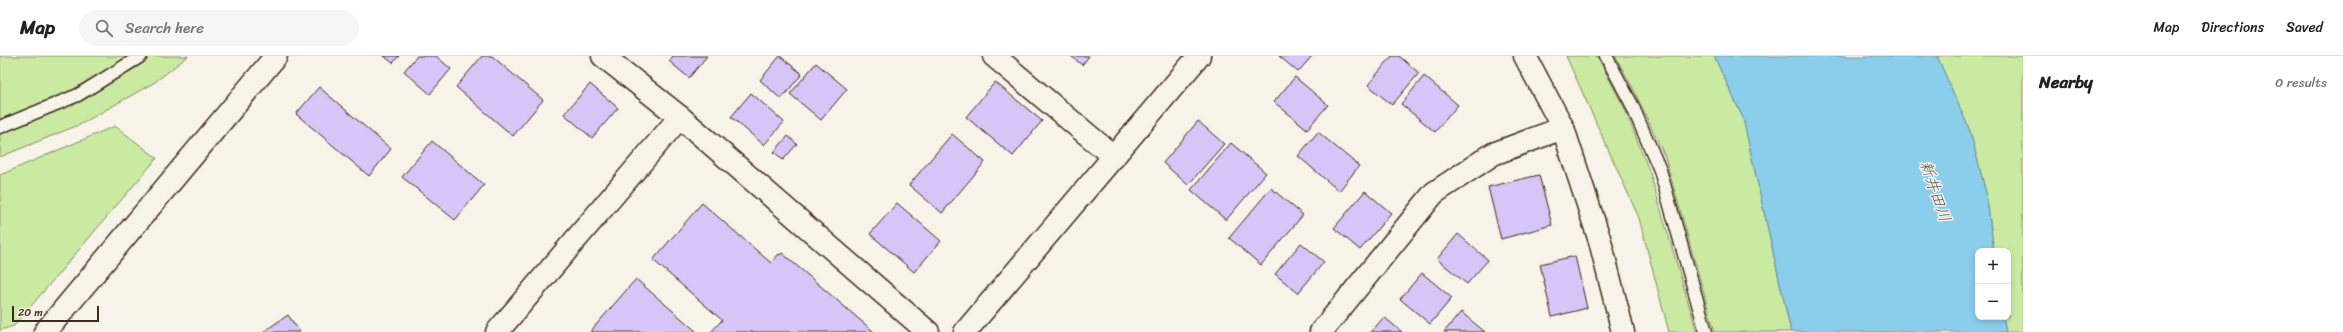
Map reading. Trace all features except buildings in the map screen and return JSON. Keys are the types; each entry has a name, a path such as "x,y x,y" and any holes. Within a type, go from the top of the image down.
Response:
{"street":[{"path":"45,332 276,56"},
{"path":"603,56 680,117 928,332"},
{"path":"994,56 1114,157"},
{"path":"965,332 1199,56"},
{"path":"1525,56 1563,128 1600,242 1624,332"},
{"path":"497,332 680,117"},
{"path":"1321,332 1434,192 1493,154 1563,128"}],"lane":[{"path":"0,127 78,95 141,56"},
{"path":"1606,56 1631,103 1660,170 1706,332"}],"green space":[{"path":"0,56 188,56 155,82 81,124 0,157"},
{"path":"1566,56 1597,56 1624,107 1650,173 1697,332 1669,332 1639,218"},
{"path":"1615,56 1714,56 1743,118 1791,332 1715,332 1665,157 1633,88"},
{"path":"1937,56 2023,56 2023,332 2006,332 2004,320 2011,320 2011,248 1994,248 1986,193 1970,131"},
{"path":"115,126 157,158 14,326 0,330 0,175"}],"water":[{"name":"新井田川","path":"1714,56 1937,56 1970,131 1986,193 1994,248 1975,248 1975,320 2004,320 2006,332 1791,332 1743,118"}]}
